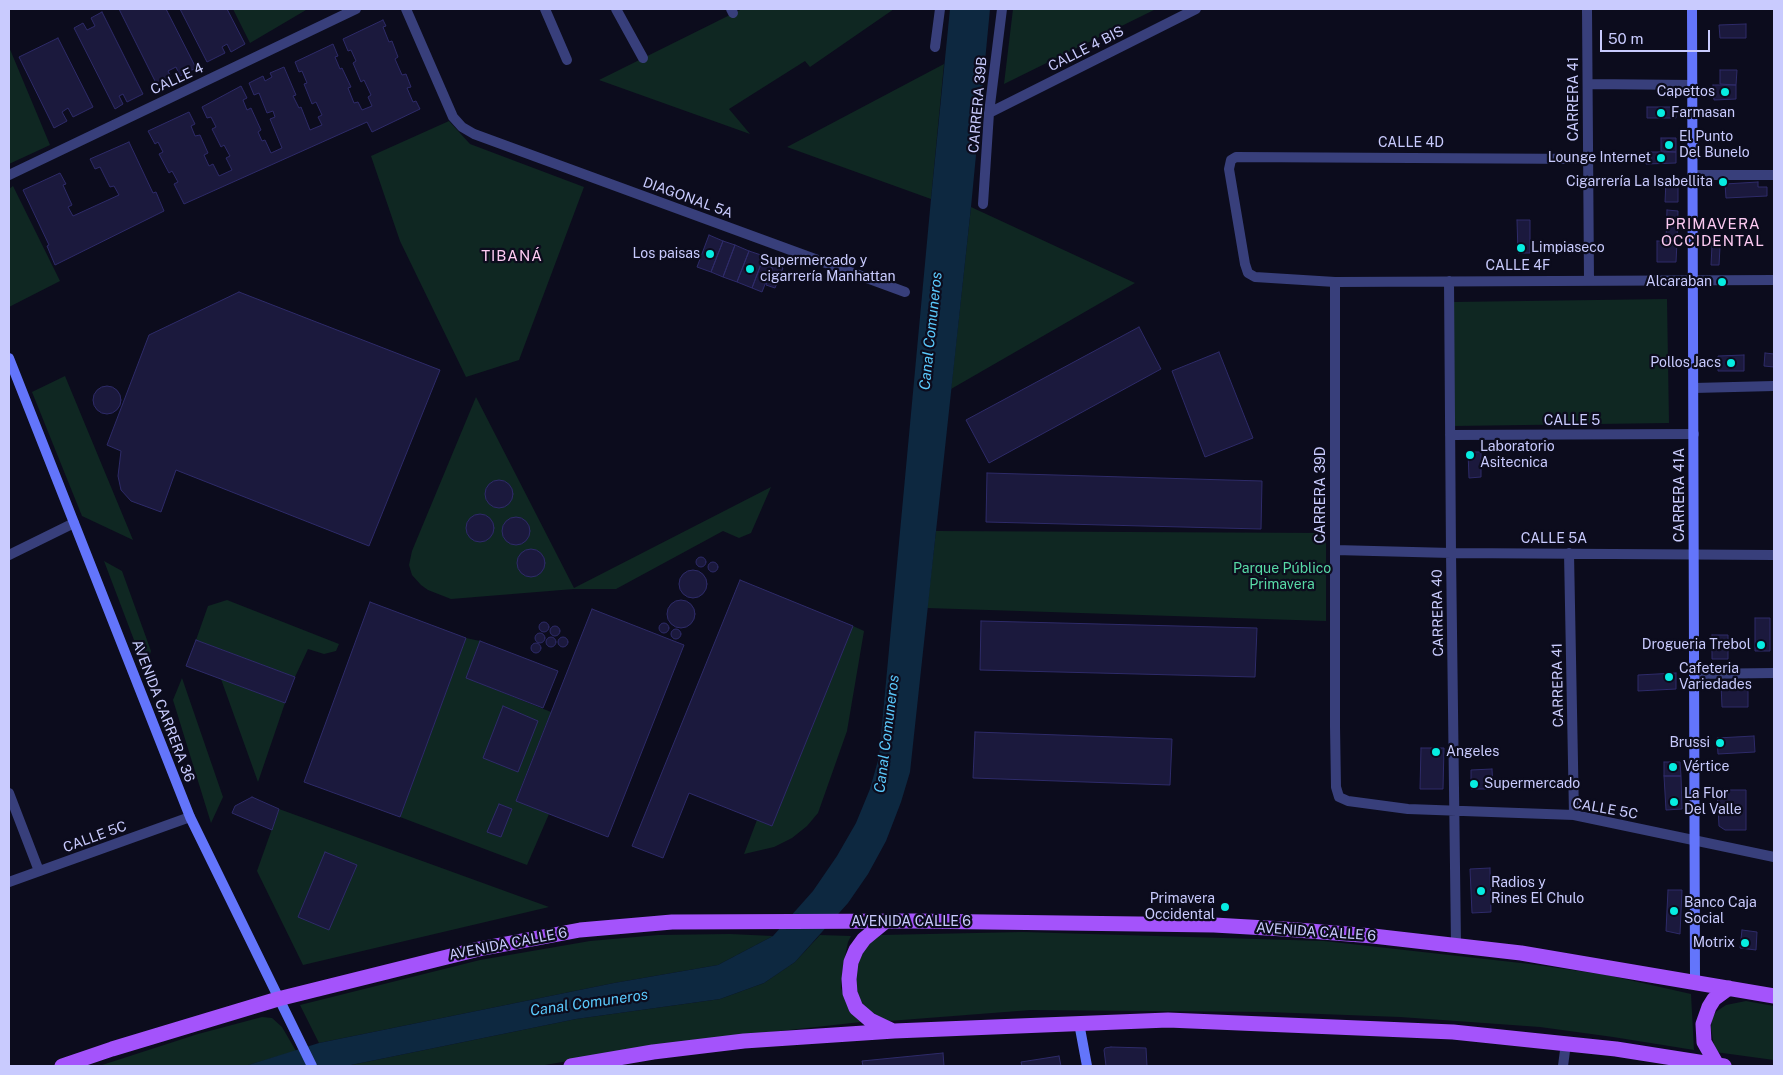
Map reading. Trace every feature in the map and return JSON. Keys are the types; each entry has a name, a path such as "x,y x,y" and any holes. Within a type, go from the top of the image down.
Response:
{"main road":[{"name":"AVENIDA CALLE 6","path":"62,1066 278,999 479,949 580,930 672,922 886,921 1214,925 1374,936 1521,953 1774,996"},
{"path":"886,921 864,939 856,950 851,962 850,993 856,1008 870,1020 894,1031"},
{"path":"1721,1066 1704,1042 1703,1024 1714,999 1728,988"},
{"path":"571,1066 653,1052 744,1041 894,1031 1168,1020 1453,1032 1616,1049 1721,1066"}],"street":[{"name":"CALLE 4","path":"9,174 356,9"},
{"name":"DIAGONAL 5A","path":"406,9 453,117 462,127 474,134 905,292"},
{"path":"544,9 567,60"},
{"path":"616,9 643,58"},
{"path":"935,47 940,9"},
{"name":"CARRERA 39B","path":"983,204 989,113 1002,9"},
{"name":"CALLE 4 BIS","path":"989,113 1196,9"},
{"name":"CARRERA 41","path":"1587,9 1589,280"},
{"name":"CARRERA 41A","path":"1692,9 1695,982"},
{"path":"1588,84 1693,85"},
{"name":"CALLE 4D","path":"1262,278 1254,277 1248,273 1245,264 1229,169 1231,160 1236,157 1587,158"},
{"path":"1693,175 1774,175"},
{"name":"CALLE 4F","path":"1262,278 1334,282 1774,280"},
{"name":"CARRERA 40","path":"1449,281 1456,945"},
{"name":"CARRERA 39D","path":"1334,282 1336,788 1339,797"},
{"name":"AVENIDA CARRERA 36","path":"9,358 190,817 312,1066"},
{"path":"1694,388 1774,386"},
{"name":"CALLE 5","path":"1450,435 1694,434"},
{"path":"9,555 74,524"},
{"name":"CALLE 5A","path":"1334,550 1451,553 1774,555"},
{"name":"CARRERA 41","path":"1569,553 1574,816"},
{"path":"1694,674 1774,673"},
{"path":"9,793 39,871"},
{"name":"CALLE 5C","path":"1339,797 1348,801 1408,809 1574,816 1774,857"},
{"name":"CALLE 5C","path":"9,882 190,817"},
{"path":"1079,1024 1087,1066"},
{"path":"1563,1066 1566,1043"}],"green space":[{"path":"233,9 305,9 306,10 250,43"},
{"path":"742,9 894,9 810,67 805,61 729,109 750,134 599,80"},
{"path":"1013,9 1156,9 1004,84"},
{"path":"9,47 50,145 9,164"},
{"path":"944,64 931,199 787,147"},
{"path":"449,121 470,144 584,187 519,360 466,377 400,241 371,156"},
{"path":"13,186 60,281 9,307 9,189"},
{"path":"971,207 1135,283 951,389"},
{"path":"1667,299 1669,423 1454,426 1454,302"},
{"path":"65,376 133,540 82,516 32,392"},
{"path":"476,397 574,588 771,487 751,533 739,538 723,531 616,589 574,589 451,599 428,590 421,585 412,575 409,565 412,551"},
{"name":"Parque Público Primavera","path":"936,531 1326,533 1326,621 927,608"},
{"path":"104,561 122,571 151,651 145,669"},
{"path":"227,600 339,644 336,651 324,654 308,649 295,677 196,640 208,606"},
{"path":"853,626 864,631 847,731 818,813 807,826 792,838 774,847 744,854 757,820 772,826"},
{"path":"466,638 480,641 467,678 551,712 516,800 549,814 527,865 400,817"},
{"path":"182,678 223,797 211,823 173,700"},
{"path":"221,679 285,703 258,782"},
{"path":"279,809 549,907 303,965 257,871"},
{"path":"1023,932 1324,941 1530,964 1607,975 1691,994 1694,1050 1540,1027 1400,1017 1267,1012 1031,1010 889,1021 872,1015 859,999 856,987 856,971 860,957 867,945 881,935"},
{"path":"730,934 773,936 718,965 614,983 319,1043 300,1005 480,960 590,941 658,935"},
{"path":"820,935 851,936 843,966 841,988 850,1008 861,1022 735,1036 627,1051 539,1066 346,1066 576,1019 720,999 764,983 795,962"},
{"path":"1746,1001 1774,1006 1774,1060 1715,1052 1711,1028 1712,1017 1726,1005"},
{"path":"262,1017 272,1018 282,1027 296,1051 245,1066 99,1066 198,1034"}],"water":[{"name":"Canal Comuneros","path":"950,9 990,9 971,207 910,772 886,841 868,874 848,903 795,962 764,983 720,999 576,1019 346,1066 245,1066 319,1043 614,983 718,965 773,936 813,891 837,856 856,823 870,789 879,757"}],"building":[{"path":"119,9 166,9 196,68 180,76 176,67 168,71 172,79 158,87"},
{"path":"180,9 227,9 245,44 231,52 227,44 222,47 225,53 207,62"},
{"path":"102,12 143,94 127,102 123,94 119,96 123,104 115,109 74,28 83,23 87,30 95,26 91,18"},
{"path":"383,20 386,26 383,27 389,42 392,41 398,57 395,59 402,75 406,74 411,87 407,88 413,102 416,101 420,109 372,132 367,122 184,204 174,184 178,182 172,171 169,173 159,154 163,152 158,142 155,144 148,131 189,112 195,124 191,126 195,136 200,135 208,153 204,155 209,166 213,164 219,176 232,170 226,158 230,156 224,145 221,147 212,129 216,127 211,117 207,118 202,107 241,86 247,98 243,100 247,110 251,108 261,130 258,132 262,141 265,140 271,153 282,148 270,119 275,117 273,111 267,113 259,93 254,95 249,83 263,76 265,81 272,77 270,73 284,67 296,95 293,96 299,108 301,107 310,130 322,125 318,117 322,115 316,102 312,104 304,84 307,83 302,71 299,72 295,62 333,44 338,56 335,57 340,69 342,68 351,87 348,88 354,103 358,102 362,110 372,106 368,97 371,95 364,80 361,82 353,63 356,61 351,50 348,51 343,39"},
{"path":"1746,24 1746,38 1720,38 1719,25"},
{"path":"58,38 93,107 73,117 68,108 62,112 67,121 54,128 19,57"},
{"path":"1720,70 1737,70 1736,85 1720,84"},
{"name":"Capettos","path":"1713,85 1736,85 1736,99 1714,100"},
{"name":"Farmasan","path":"1647,107 1675,107 1676,118 1647,118"},
{"name":"El Punto Del Bunelo","path":"1661,138 1676,138 1676,152 1661,151"},
{"path":"129,142 153,193 156,192 164,211 55,265 47,246 49,245 23,190 60,173 66,184 63,185 72,205 68,207 73,216 119,195 114,186 110,187 100,167 95,169 90,159"},
{"name":"Lounge Internet","path":"1646,152 1676,152 1676,163 1646,164"},
{"path":"1666,181 1678,181 1678,202 1665,202"},
{"path":"1758,182 1758,187 1767,187 1767,196 1726,198 1725,184"},
{"path":"1667,210 1678,211 1677,242 1666,242"},
{"path":"1517,220 1530,220 1530,253 1518,253"},
{"name":"Los paisas","path":"709,235 723,241 711,272 697,267"},
{"path":"723,241 735,245 723,277 711,272"},
{"path":"1657,241 1677,242 1676,262 1657,262"},
{"path":"735,245 749,251 737,282 723,277"},
{"path":"1712,246 1720,247 1719,265 1711,265"},
{"name":"Supermercado y cigarrería Manhattan","path":"749,251 764,256 752,288 737,282"},
{"path":"764,256 774,261 762,292 752,288"},
{"path":"774,264 783,268 775,288 766,285"},
{"path":"239,292 440,370 369,546 176,470 161,512 131,501 121,490 118,476 121,451 107,445 149,335"},
{"path":"1139,327 1161,369 989,463 966,420"},
{"path":"1219,352 1253,438 1205,457 1172,371"},
{"path":"1765,353 1774,354 1774,367 1764,366"},
{"name":"Pollos Jacs","path":"1744,355 1744,371 1718,371 1718,356"},
{"path":"107,386 117,390 121,400 117,410 107,414 97,410 93,400 97,390"},
{"path":"1468,452 1481,452 1481,477 1469,478"},
{"path":"987,473 1262,481 1261,529 986,522"},
{"path":"499,480 509,484 513,494 509,504 499,508 489,504 485,494 489,484"},
{"path":"480,514 490,518 494,528 490,538 480,542 470,538 466,528 470,518"},
{"path":"516,517 526,521 530,531 526,541 516,545 506,541 502,531 506,521"},
{"path":"531,549 541,553 545,563 541,573 531,577 521,573 517,563 521,553"},
{"path":"699,557 703,557 706,562 705,566 699,567 696,564 696,560"},
{"path":"711,562 715,562 718,567 717,571 711,572 708,569 708,565"},
{"path":"693,570 703,574 707,584 703,594 693,598 683,594 679,584 683,574"},
{"path":"740,580 853,626 772,826 689,793 663,858 632,846"},
{"path":"681,600 691,604 695,614 691,624 681,628 671,624 667,614 671,604"},
{"path":"370,602 466,638 400,817 304,782"},
{"path":"592,609 684,645 608,837 516,801"},
{"path":"1755,618 1770,618 1770,651 1755,651"},
{"path":"981,621 1257,628 1255,677 980,670"},
{"path":"542,622 546,622 549,627 548,631 542,632 539,629 539,625"},
{"path":"662,623 666,623 669,628 668,632 662,633 659,630 659,626"},
{"path":"553,626 557,626 560,631 559,635 553,636 550,633 550,629"},
{"path":"674,629 678,629 681,634 680,638 674,639 671,636 671,632"},
{"path":"538,633 542,633 545,638 544,642 538,643 535,640 535,636"},
{"path":"1712,635 1728,635 1728,659 1712,659"},
{"path":"549,637 553,637 556,642 555,646 549,647 546,644 546,640"},
{"path":"561,637 565,637 568,642 567,646 561,647 558,644 558,640"},
{"path":"196,640 295,677 285,703 186,666"},
{"path":"480,641 558,671 543,708 466,678"},
{"path":"534,643 538,643 541,648 540,652 534,653 531,650 531,646"},
{"path":"1676,673 1676,689 1638,691 1638,675"},
{"path":"1748,683 1748,707 1722,707 1721,684"},
{"path":"503,706 538,721 518,772 483,758"},
{"path":"975,732 1172,739 1170,785 973,778"},
{"path":"1754,736 1755,752 1718,754 1717,738"},
{"path":"1421,748 1444,748 1443,789 1420,789"},
{"path":"1664,762 1680,762 1681,776 1664,776"},
{"path":"1492,769 1493,789 1471,789 1471,770"},
{"path":"1664,776 1681,776 1682,809 1666,810"},
{"path":"1717,790 1746,790 1746,830 1725,830 1719,826"},
{"path":"252,797 279,809 272,830 232,813 235,806"},
{"path":"499,804 512,809 501,837 487,832"},
{"path":"325,852 357,865 329,930 298,917"},
{"name":"Radios y Rines El Chulo","path":"1490,868 1491,912 1472,913 1470,869"},
{"name":"Banco Caja Social","path":"1668,890 1682,890 1680,934 1666,931"},
{"path":"1742,930 1757,932 1756,950 1740,948"},
{"path":"1111,1047 1146,1048 1147,1066 1106,1066 1104,1050"},
{"path":"943,1053 944,1066 863,1066 862,1061"},
{"path":"1059,1056 1061,1066 1022,1066 1021,1062"}],"place":[{"name":"Capettos","path":"1725,92"},
{"name":"Farmasan","path":"1661,113"},
{"name":"El Punto Del Bunelo","path":"1669,145"},
{"name":"Lounge Internet","path":"1661,158"},
{"name":"Cigarrería La Isabellita","path":"1723,182"},
{"name":"Limpiaseco","path":"1521,248"},
{"name":"Los paisas","path":"710,254"},
{"name":"Supermercado y cigarrería Manhattan","path":"750,269"},
{"name":"Alcaraban","path":"1722,282"},
{"name":"Pollos Jacs","path":"1731,363"},
{"name":"Laboratorio Asitecnica","path":"1470,455"},
{"name":"Drogueria Trebol","path":"1761,645"},
{"name":"Cafeteria Variedades","path":"1669,677"},
{"name":"Brussi","path":"1720,743"},
{"name":"Angeles","path":"1436,752"},
{"name":"Vértice","path":"1673,767"},
{"name":"Supermercado","path":"1474,784"},
{"name":"La Flor Del Valle","path":"1674,802"},
{"name":"Radios y Rines El Chulo","path":"1481,891"},
{"name":"Primavera Occidental","path":"1225,907"},
{"name":"Banco Caja Social","path":"1674,911"},
{"name":"Motrix","path":"1745,943"}],"district":[{"name":"PRIMAVERA OCCIDENTAL","path":"1713,232"},
{"name":"TIBANÁ","path":"512,256"}]}
